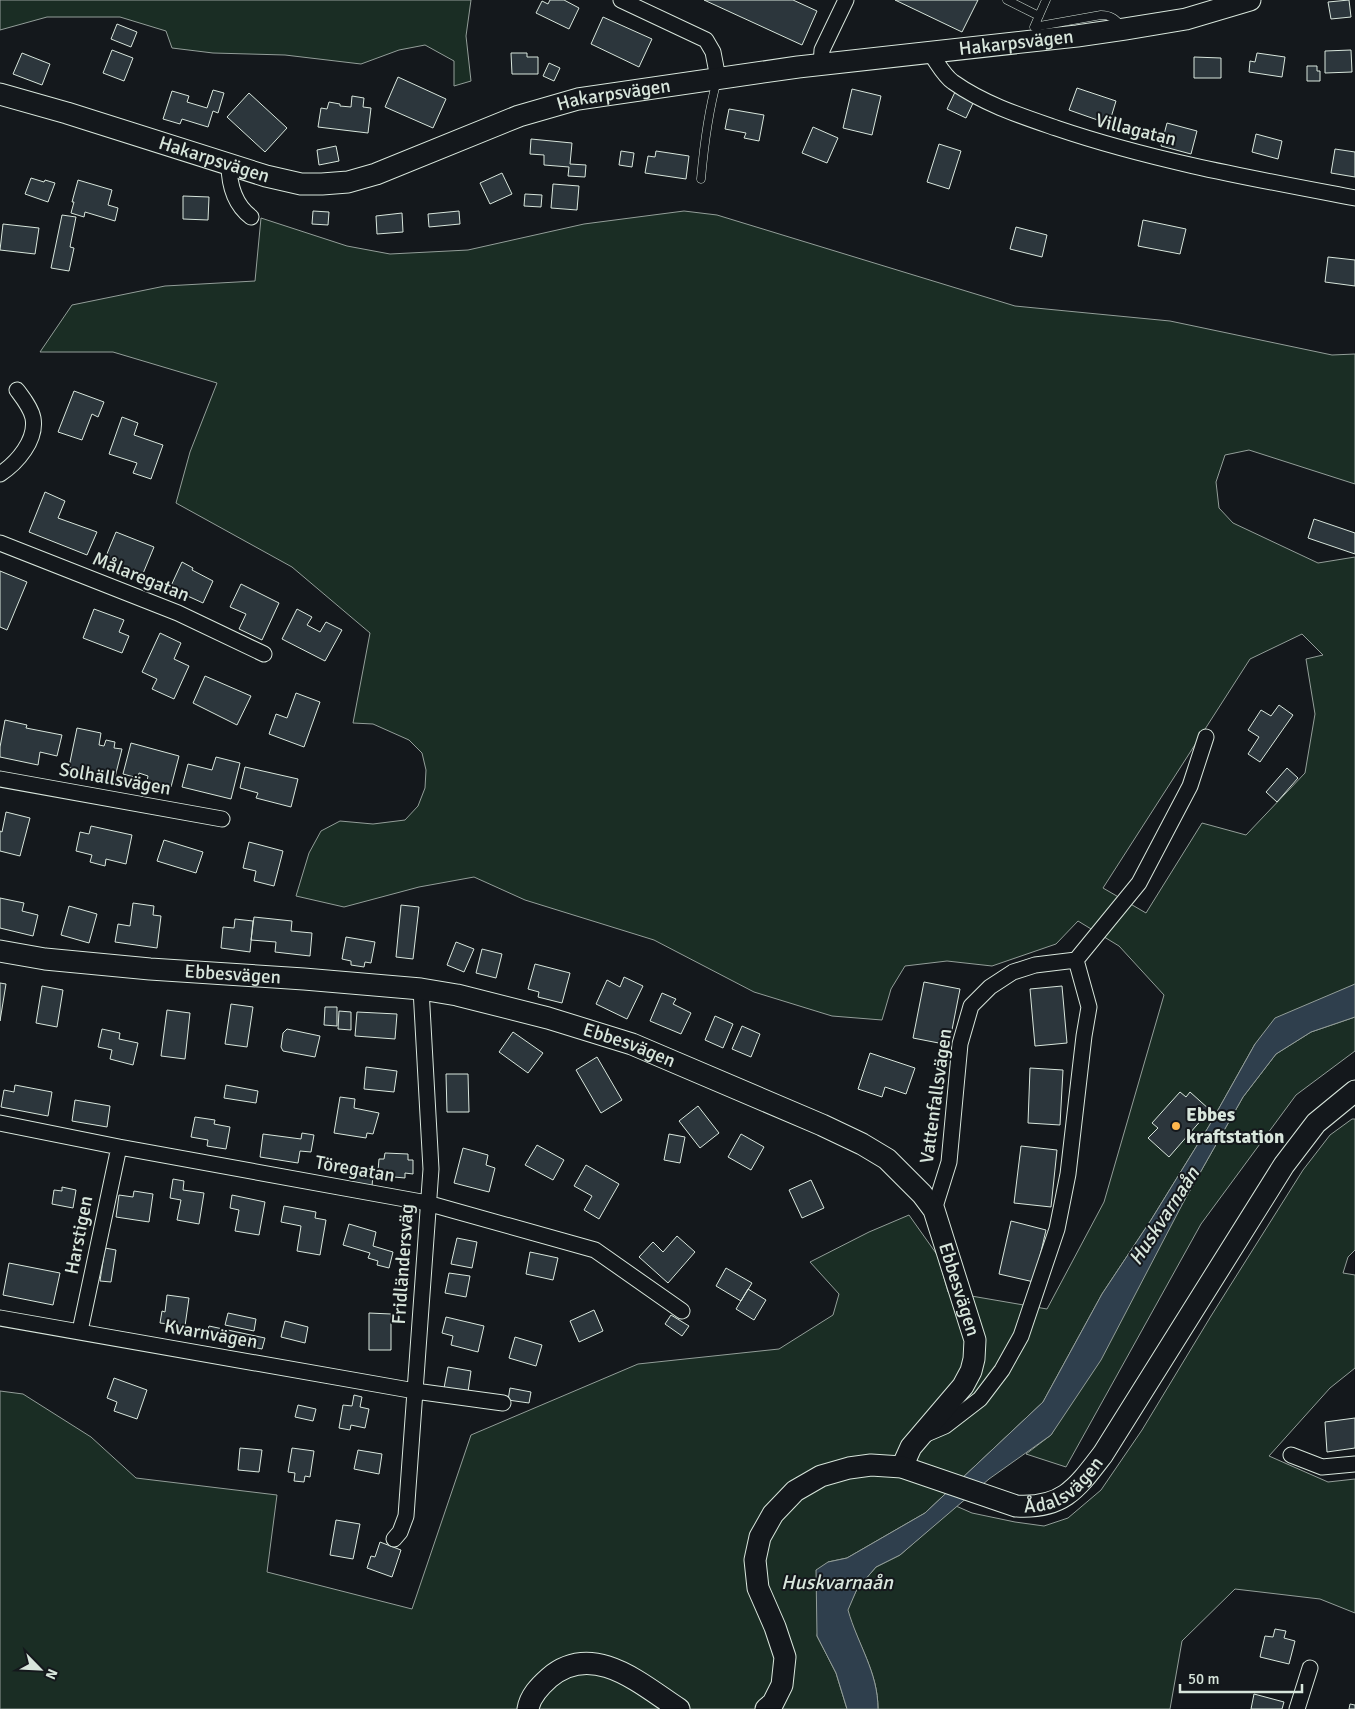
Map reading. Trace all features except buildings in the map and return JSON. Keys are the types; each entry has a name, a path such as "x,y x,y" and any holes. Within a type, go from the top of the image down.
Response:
{"street":[{"path":"621,0 706,40 713,52 718,78"},
{"path":"821,65 822,50 846,0"},
{"name":"Hakarpsvägen","path":"0,94 266,176 301,184 348,182 376,174 519,116 578,99 718,78 1125,29 1186,19 1250,0"},
{"name":"Villagatan","path":"930,53 951,81 982,99 1025,118 1124,149 1243,177 1355,198"},
{"path":"229,164 233,196 244,212 251,217"},
{"path":"0,474 21,455 29,442 34,428 33,416 17,390"},
{"name":"Målaregatan","path":"0,543 178,613 264,654"},
{"path":"918,1438 945,1426 980,1399 1002,1370 1021,1336 1057,1229 1068,1174 1088,1006 1076,960 1140,883 1190,786 1206,737"},
{"name":"Solhällsvägen","path":"0,779 222,819"},
{"name":"Ebbesvägen","path":"0,952 45,959 150,969 304,979 421,989 457,995 539,1016 632,1044 813,1121 887,1158 922,1194 934,1210 975,1340 971,1371 963,1386 935,1421 911,1446 911,1471"},
{"name":"Vattenfallsvägen","path":"934,1210 949,1162 960,1044 971,1006 990,987 1013,972 1035,966 1076,960"},
{"name":"Fridländersväg","path":"394,1539 400,1532 406,1516 430,1169 421,989"},
{"name":"Ådalsvägen","path":"766,1709 773,1703 782,1684 785,1657 775,1627 758,1588 755,1560 760,1537 773,1514 795,1491 821,1476 871,1464 911,1471 1016,1506 1031,1507 1053,1503 1077,1487 1104,1454 1284,1165 1316,1123 1355,1091"},
{"name":"Töregatan","path":"0,1123 119,1147 427,1202 594,1250 682,1311"},
{"name":"Harstigen","path":"80,1331 119,1147"},
{"name":"Kvarnvägen","path":"0,1318 415,1391 503,1403"},
{"path":"1291,1455 1322,1467 1355,1464"},
{"path":"528,1709 539,1687 552,1675 569,1666 591,1662 609,1666 627,1675 679,1709"},
{"path":"1297,1709 1310,1668"}],"lane":[{"path":"1007,0 1039,16"},
{"path":"1046,0 1034,27 1108,15 1125,29"},
{"path":"701,179 705,139 718,78"}],"green space":[{"path":"0,0 471,0 466,36 471,81 454,86 454,61 425,45 399,50 361,64 285,55 213,53 172,48 166,31 120,17 47,17 0,30"},
{"path":"684,211 717,215 1015,306 1170,321 1332,355 1355,354 1355,484 1249,450 1225,455 1216,482 1219,508 1233,523 1318,563 1355,557 1355,984 1255,1044 1209,1126 1151,1220 1102,1294 1043,1402 925,1513 847,1558 828,1562 817,1636 836,1673 847,1709 0,1709 0,1391 23,1394 91,1437 136,1478 277,1495 267,1572 412,1609 471,1435 638,1364 779,1349 833,1315 839,1294 810,1262 869,1232 909,1215 938,1256 948,1292 1047,1309 1104,1202 1164,995 1119,946 1078,921 1056,944 992,966 947,961 905,966 891,989 882,1020 832,1016 754,992 654,940 525,900 474,877 419,887 344,907 296,896 309,853 321,831 340,821 373,824 405,820 418,806 425,788 426,770 422,753 409,740 373,724 353,723 370,633 292,567 176,503 190,452 217,383 113,352 40,352 72,305 165,286 255,281 261,218 347,246 390,254 468,250 584,224","holes":["1302,634 1323,655 1306,659 1315,714 1305,773 1246,835 1202,823 1146,913 1103,888 1250,659"]},
{"path":"1355,1017 1355,1051 1296,1095 1201,1224 1066,1467 1026,1454 1051,1435 1243,1097 1276,1054 1311,1032"},
{"path":"1352,1119 1355,1119 1355,1250 1348,1257 1343,1273 1355,1275 1355,1368 1330,1388 1269,1456 1328,1482 1355,1479 1355,1613 1320,1599 1235,1589 1182,1641 1170,1709 878,1709 875,1683 847,1610 857,1589 876,1567 900,1555 956,1506 972,1513 1044,1526 1068,1518 1101,1490 1142,1430 1303,1170 1330,1135"}],"water":[{"name":"Huskvarnaån","path":"1355,984 1355,1017 1311,1032 1276,1054 1243,1097 1184,1201 1101,1360 1051,1435 989,1479 900,1555 876,1567 857,1589 848,1610 875,1683 878,1709 847,1709 836,1673 817,1636 816,1570 828,1562 847,1558 925,1513 1043,1402 1102,1294 1151,1220 1209,1126 1255,1044 1275,1018"}],"place":[{"name":"Ebbes kraftstation","path":"1176,1126"}]}
